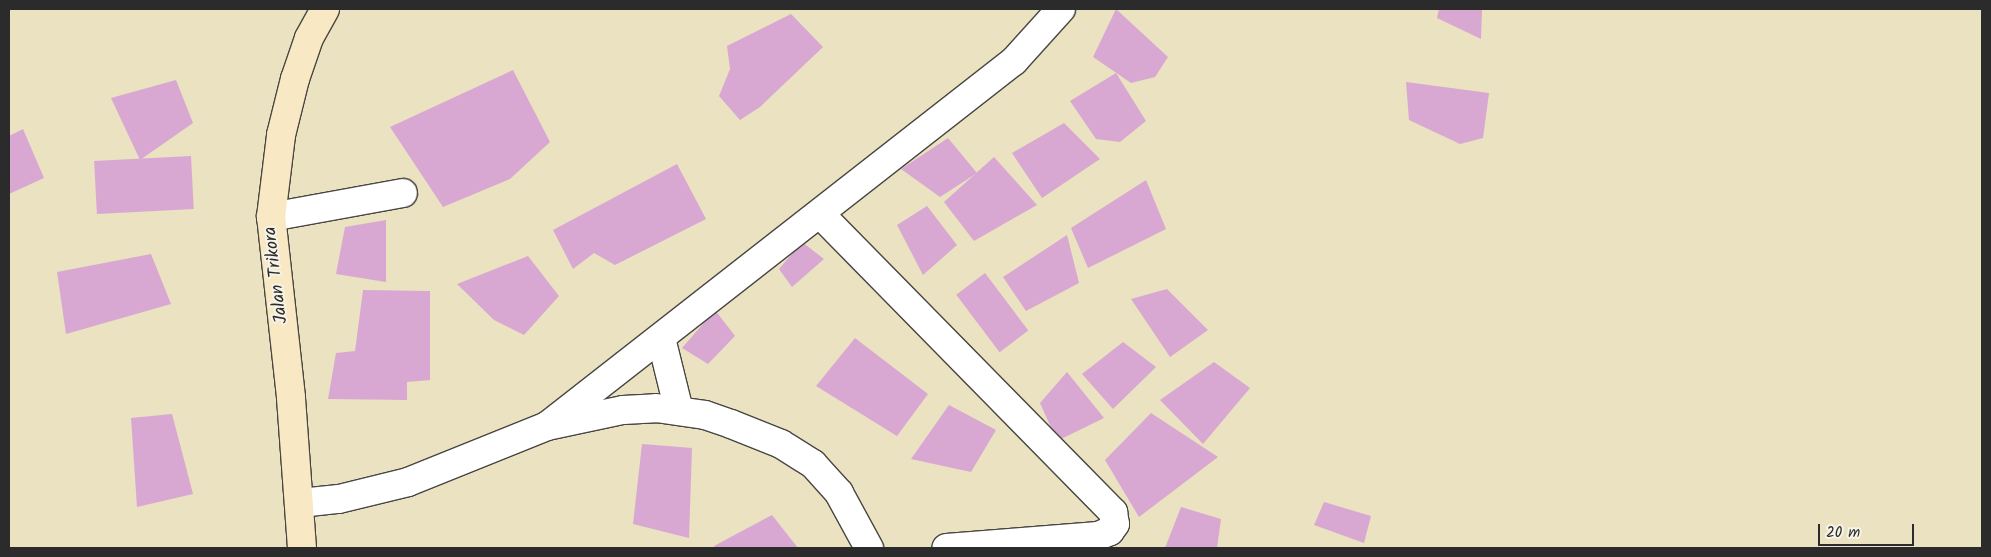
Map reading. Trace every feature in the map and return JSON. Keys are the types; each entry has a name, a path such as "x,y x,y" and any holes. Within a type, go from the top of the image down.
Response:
{"street":[{"name":"Jalan Trikora","path":"302,548 300,504 271,218 281,135 295,79 309,38 325,9"},
{"path":"547,426 821,215 1014,61 1061,9"},
{"path":"271,218 403,192"},
{"path":"821,215 1113,512 1115,524 1110,531 1098,536 946,548"},
{"path":"661,338 679,411"},
{"path":"300,504 339,499 408,482 547,426 623,410 679,411 705,415 781,444 813,464 839,493 868,548"}],"building":[{"path":"1116,9 1168,57 1155,77 1131,83 1093,57"},
{"path":"1439,9 1482,9 1481,39 1437,18"},
{"path":"791,14 823,47 760,107 740,120 719,96 730,69 727,46"},
{"path":"513,70 550,142 510,179 443,207 390,127"},
{"path":"1116,73 1146,121 1120,142 1096,139 1070,101"},
{"path":"176,80 193,123 140,160 111,98"},
{"path":"1406,82 1489,93 1483,138 1460,144 1409,120"},
{"path":"1064,123 1100,159 1042,198 1012,153"},
{"path":"23,129 44,178 9,194 9,136"},
{"path":"948,138 977,173 940,197 901,169"},
{"path":"191,156 194,209 97,214 94,161"},
{"path":"994,157 1037,205 974,241 944,202"},
{"path":"677,164 706,219 615,265 594,253 573,269 553,230"},
{"path":"1146,180 1166,229 1088,268 1071,228"},
{"path":"927,206 957,245 923,275 897,225"},
{"path":"386,220 386,282 336,274 345,227"},
{"path":"1067,235 1079,283 1026,311 1003,277"},
{"path":"802,242 824,259 792,287 779,269"},
{"path":"151,254 171,304 66,334 57,272"},
{"path":"528,256 559,296 524,335 494,320 457,284"},
{"path":"985,273 1028,331 1000,352 956,295"},
{"path":"1167,289 1208,330 1170,357 1131,299"},
{"path":"363,290 430,291 430,380 407,382 407,400 328,399 336,353 355,351"},
{"path":"715,310 735,336 708,364 682,348"},
{"path":"855,338 928,394 897,436 816,386"},
{"path":"1123,342 1156,367 1113,409 1082,374"},
{"path":"1214,362 1250,388 1203,444 1160,400"},
{"path":"1067,372 1104,418 1057,441 1040,403"},
{"path":"949,405 996,430 971,472 911,459"},
{"path":"1151,413 1218,457 1139,517 1105,460"},
{"path":"172,414 193,494 137,507 131,418"},
{"path":"642,444 692,448 689,538 633,524"},
{"path":"1324,502 1371,516 1364,543 1314,525"},
{"path":"1181,507 1221,519 1217,548 1165,548"},
{"path":"772,515 798,548 716,548 714,546"}]}
